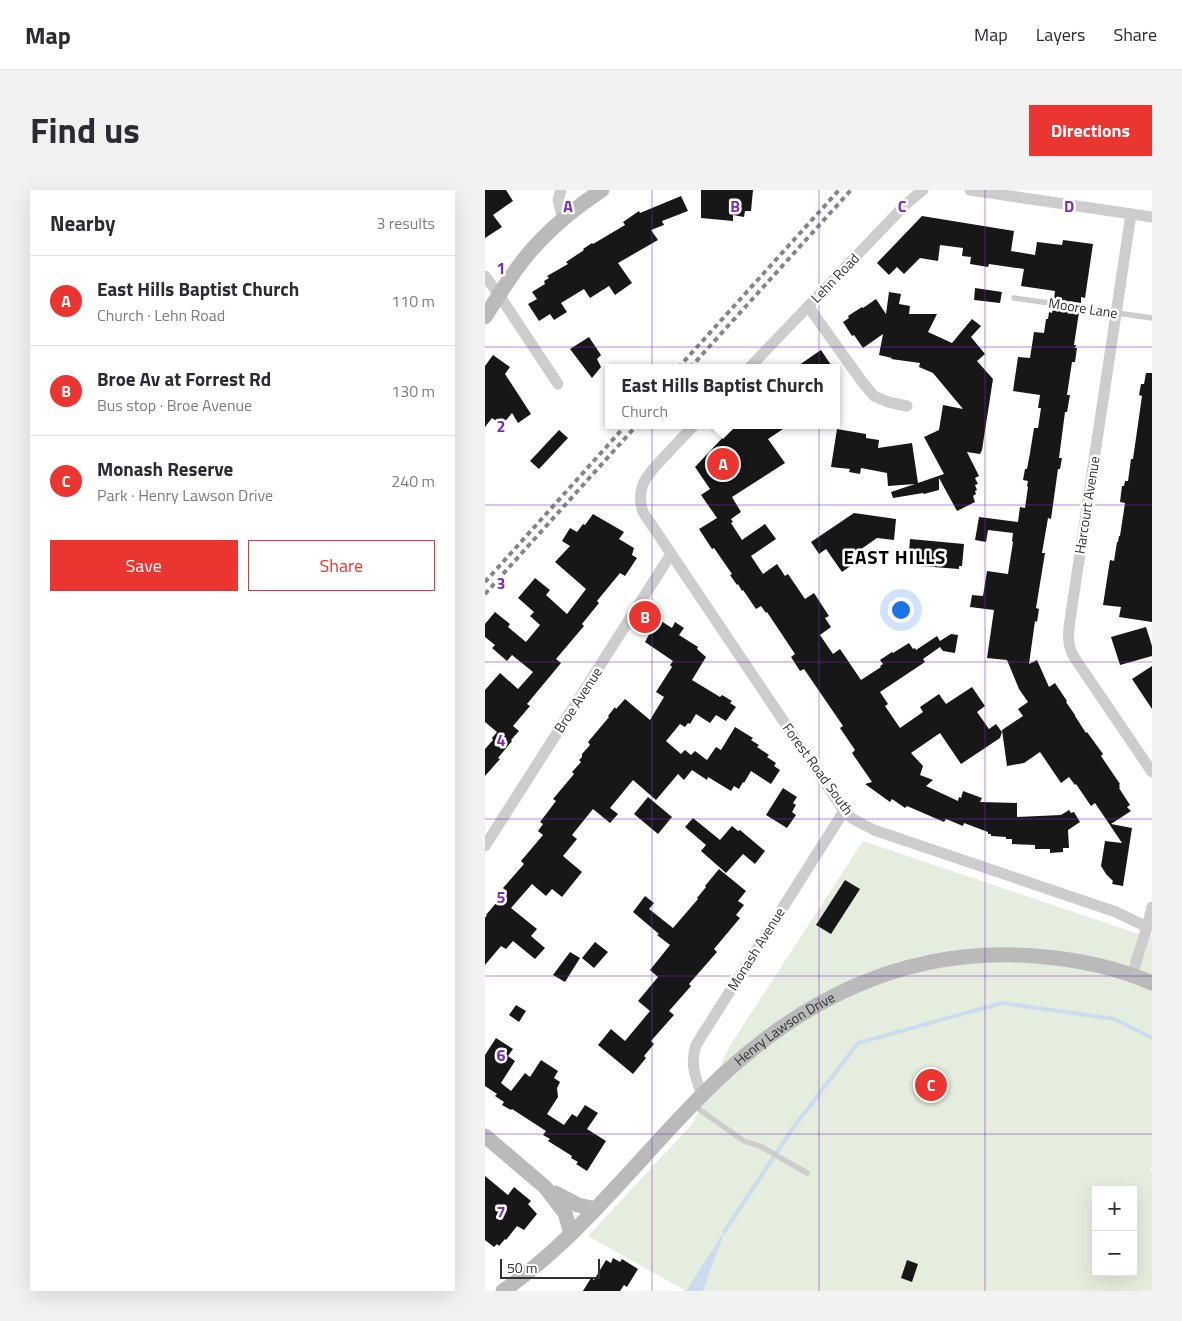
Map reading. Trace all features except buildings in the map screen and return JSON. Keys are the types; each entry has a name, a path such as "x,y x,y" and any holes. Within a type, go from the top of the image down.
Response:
{"main road":[{"path":"485,317 529,252 546,234 602,190"},
{"name":"Henry Lawson Drive","path":"503,1291 542,1261 571,1234 697,1100 754,1046 795,1017 849,988 901,968 929,962 959,957 1015,955 1082,962 1152,982"},
{"path":"485,1136 545,1187 578,1206 596,1209"},
{"path":"545,1187 565,1213 571,1234"}],"street":[{"path":"561,190 558,200 563,220"},
{"name":"Lehn Road","path":"753,364 906,204 922,190"},
{"path":"970,190 1152,217"},
{"name":"Harcourt Avenue","path":"1131,214 1068,642 1074,657 1152,772"},
{"path":"485,276 558,384"},
{"path":"808,306 873,396 888,402 907,406"},
{"name":"Forest Road South","path":"688,429 644,480 640,496 643,512 844,811 853,819 874,830 1116,912 1147,927"},
{"name":"Broe Avenue","path":"485,846 671,554"},
{"name":"Monash Avenue","path":"697,1100 693,1064 696,1045 844,811"},
{"path":"1132,975 1152,907"}],"lane":[{"name":"Moore Lane","path":"1014,298 1152,318"},
{"path":"697,1100 744,1141 760,1146 807,1173"}],"green space":[{"path":"863,841 1136,933 1152,935 1152,1168 1150,1170 1152,1172 1152,1291 703,1291 724,1231 686,1291 588,1236 693,1123 729,1047"}],"water":[{"path":"726,1228 703,1291 686,1291"}],"waterway":[{"path":"724,1232 793,1128 858,1043 1002,1003 1115,1019 1152,1038"}],"railway":[{"path":"682,364 839,190"},
{"path":"694,364 851,190"},
{"path":"485,582 622,429"},
{"path":"485,594 633,429"}],"place":[{"name":"East Hills Baptist Church","path":"723,464"},
{"name":"Broe Av at Forrest Rd","path":"645,617"},
{"name":"Monash Reserve","path":"931,1085"}],"district":[{"name":"EAST HILLS","path":"895,557"}]}
